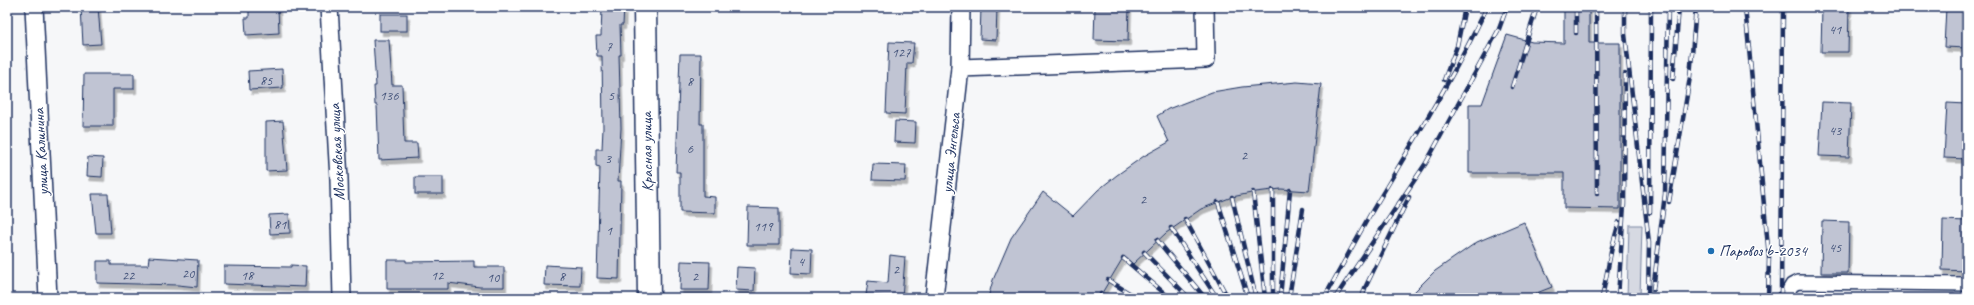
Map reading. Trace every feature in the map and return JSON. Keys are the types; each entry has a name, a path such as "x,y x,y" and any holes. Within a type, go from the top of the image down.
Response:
{"street":[{"name":"улица Калинина","path":"34,7 48,298"},
{"name":"Московская улица","path":"329,7 339,179 342,298"},
{"name":"Красная улица","path":"645,7 648,298"},
{"name":"улица Энгельса","path":"934,298 960,68 961,7"},
{"path":"960,68 1206,60 1205,7"},
{"path":"1783,298 1792,285 1798,282 1967,284"}],"shaded area":[{"path":"1629,225 1642,225 1640,298 1627,298"}],"building":[{"path":"81,7 98,7 101,44 83,45"},
{"path":"249,7 278,7 279,33 246,35 245,18 249,18"},
{"path":"602,7 624,7 623,25 620,25 621,55 619,55 621,128 618,181 621,181 619,279 597,278 600,167 596,166 596,149 602,149 603,128 602,56 597,56 596,36 601,36"},
{"path":"981,7 997,7 996,40 980,39"},
{"path":"1095,7 1129,7 1128,41 1094,40"},
{"path":"1564,7 1589,7 1589,43 1620,43 1620,209 1564,208 1564,173 1469,173 1469,104 1482,104 1507,35 1532,42 1564,43"},
{"path":"1822,7 1849,7 1848,52 1821,52"},
{"path":"1946,7 1967,7 1967,48 1944,47"},
{"path":"380,14 407,14 407,31 380,31"},
{"path":"373,40 389,40 392,85 402,85 404,143 417,143 418,158 379,160 377,105 375,105 374,86 376,86"},
{"path":"889,42 914,43 912,63 907,63 905,114 886,113"},
{"path":"680,54 701,54 700,124 703,124 703,196 715,197 715,213 680,212 680,172 676,172"},
{"path":"282,69 283,88 249,90 248,71"},
{"path":"84,74 134,74 134,89 113,89 113,126 83,126"},
{"path":"1297,82 1321,84 1309,191 1281,189 1256,192 1232,197 1201,209 1166,233 1133,264 1124,256 1099,298 988,298 993,280 1011,238 1043,192 1073,216 1098,190 1117,175 1144,156 1169,142 1157,116 1168,109 1212,92 1242,87"},
{"path":"1822,102 1851,103 1849,157 1819,156"},
{"path":"1947,103 1967,104 1967,159 1944,158"},
{"path":"283,121 287,170 266,171 266,122"},
{"path":"895,121 916,122 915,143 894,142"},
{"path":"88,157 103,158 102,177 87,176"},
{"path":"873,164 906,165 905,181 872,180"},
{"path":"415,177 443,177 443,194 415,194"},
{"path":"92,194 108,194 111,233 96,233"},
{"path":"748,207 779,208 779,245 747,245"},
{"path":"289,214 290,233 270,234 269,215"},
{"path":"1943,220 1967,221 1967,271 1942,270"},
{"path":"1822,221 1849,222 1848,273 1821,273"},
{"path":"1524,222 1552,287 1524,298 1408,298 1435,271 1477,242"},
{"path":"792,248 812,249 811,274 791,273"},
{"path":"890,255 905,257 902,298 866,295 868,281 888,283"},
{"path":"149,257 198,260 197,287 178,285 97,283 97,261 111,261 111,265 148,265"},
{"path":"387,260 406,260 406,262 474,261 474,267 504,267 504,287 480,287 448,283 448,289 387,289"},
{"path":"681,261 710,262 709,290 680,290"},
{"path":"291,265 306,266 305,287 224,284 224,266 291,267"},
{"path":"545,265 581,267 580,286 544,285"},
{"path":"737,267 755,268 754,291 736,290"}],"railway":[{"path":"1444,80 1457,46 1465,7"},
{"path":"1324,298 1371,213 1446,86 1487,7"},
{"path":"1335,298 1426,163 1499,29 1507,7"},
{"path":"1512,87 1537,7"},
{"path":"1576,7 1576,33"},
{"path":"1596,7 1597,193"},
{"path":"1625,7 1625,34 1649,243 1648,298"},
{"path":"1650,213 1651,7"},
{"path":"1653,290 1665,194 1668,7"},
{"path":"1673,79 1679,7"},
{"path":"1669,202 1690,77 1696,7"},
{"path":"1745,7 1769,257 1768,298"},
{"path":"1781,298 1783,7"},
{"path":"1618,298 1624,204 1625,74"},
{"path":"1273,190 1273,298"},
{"path":"1280,298 1290,190"},
{"path":"1253,192 1265,298"},
{"path":"1232,197 1256,298"},
{"path":"1362,298 1365,288 1409,197"},
{"path":"1218,202 1248,298"},
{"path":"1289,298 1303,209"},
{"path":"1185,219 1228,298"},
{"path":"1602,298 1612,247 1619,222"},
{"path":"1171,228 1217,298"},
{"path":"1157,240 1205,298"},
{"path":"1144,252 1189,298"},
{"path":"1123,258 1170,298"},
{"path":"1108,280 1137,298"},
{"path":"1101,294 1109,298"}],"place":[{"name":"Паровоз b-2034","path":"1711,251"}]}
